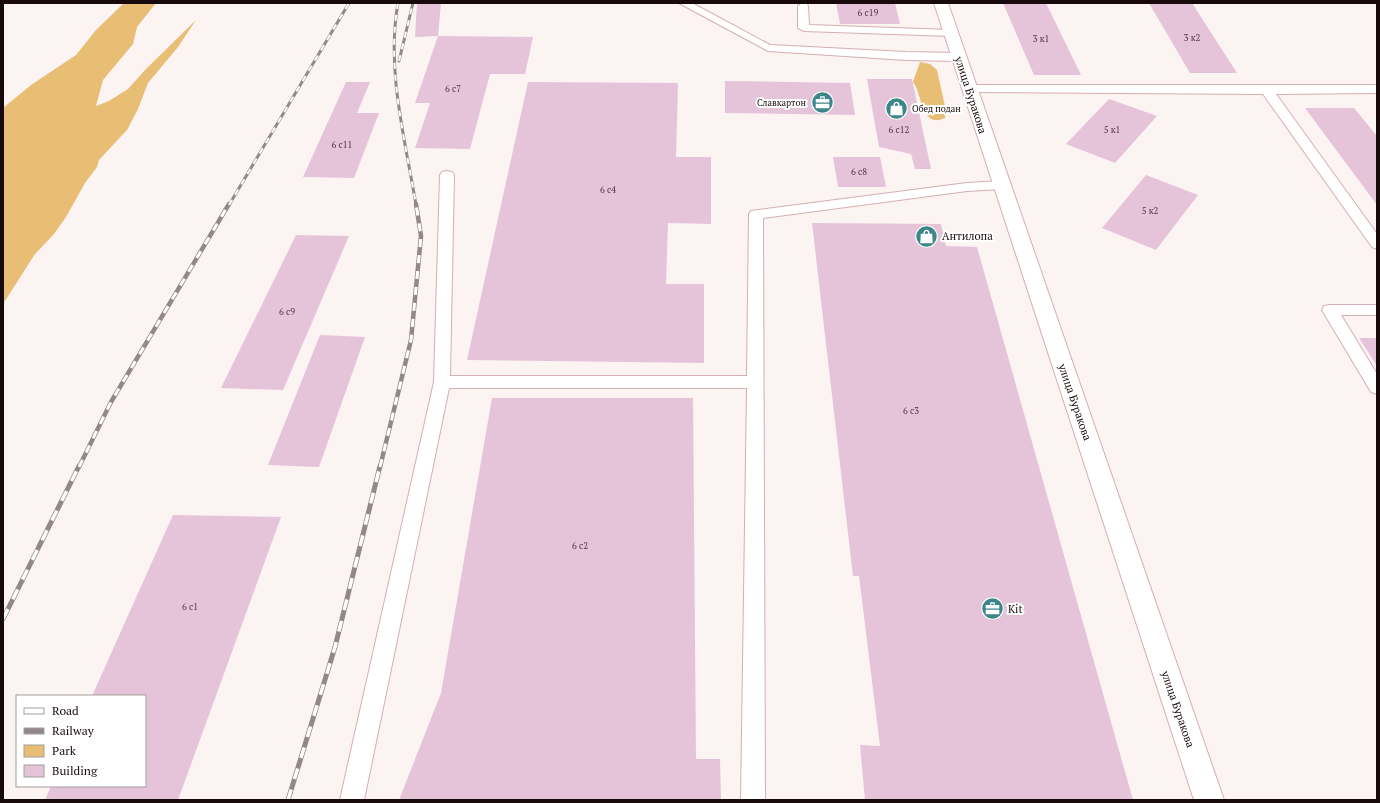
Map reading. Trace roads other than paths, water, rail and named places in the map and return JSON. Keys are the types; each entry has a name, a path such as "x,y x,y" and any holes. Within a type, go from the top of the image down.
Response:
{"street":[{"name":"улица Буракова","path":"941,3 1209,800"}],"lane":[{"path":"684,3 768,48 906,56 959,57"},
{"path":"802,6 804,28 951,33"},
{"path":"969,89 1377,89"},
{"path":"1267,90 1377,244"},
{"path":"352,800 442,382 447,175"},
{"path":"753,800 756,214 968,187 1001,185"},
{"path":"1377,310 1330,310 1377,388"},
{"path":"442,382 755,382"}],"railway":[{"path":"229,205 349,3"},
{"path":"398,3 394,53 398,104 416,205"},
{"path":"399,61 413,3"},
{"path":"79,467 111,402 229,204"},
{"path":"380,467 411,340 421,236 416,204"},
{"path":"3,619 79,466"},
{"path":"288,800 335,647 380,466"}],"place":[{"name":"Славкартон","path":"822,103"},
{"name":"Обед подан","path":"896,109"},
{"name":"Антилопа","path":"927,236"},
{"name":"Kit","path":"993,609"}]}
